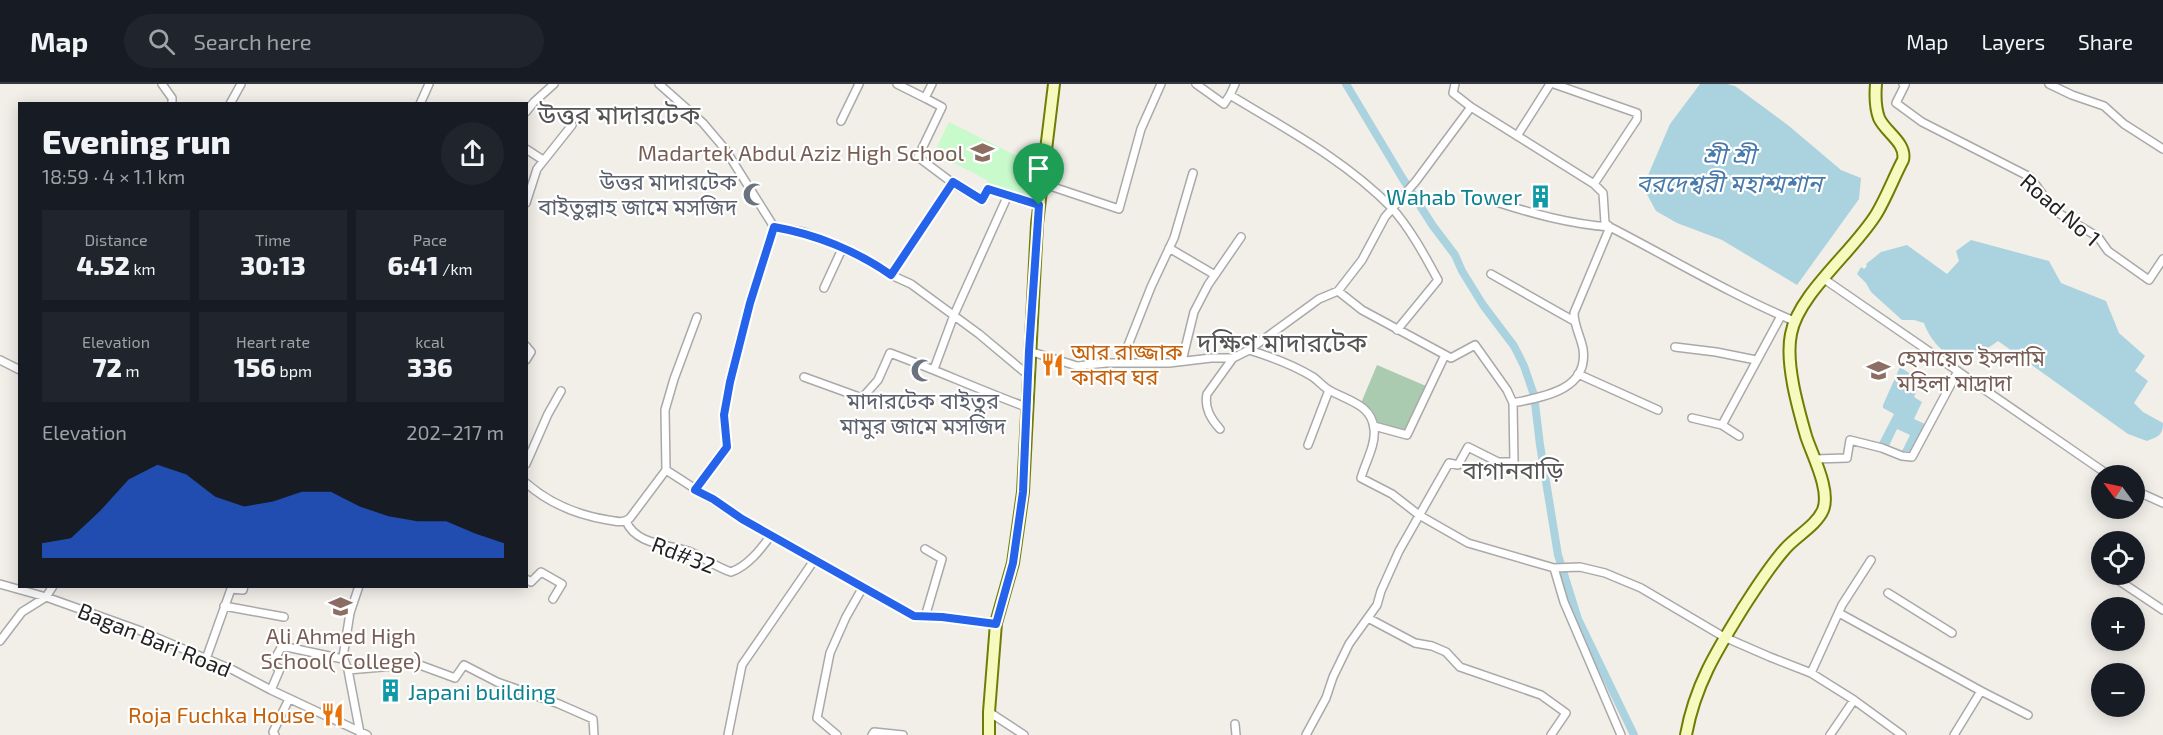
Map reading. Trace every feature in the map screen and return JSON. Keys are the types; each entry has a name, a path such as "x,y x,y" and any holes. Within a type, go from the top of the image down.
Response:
{"street":[{"path":"162,84 172,98 172,102"},
{"path":"231,102 241,84"},
{"path":"421,102 429,84"},
{"path":"528,110 554,84"},
{"path":"659,84 703,123 725,149 774,227 803,232 876,264 891,275 911,284 954,315 1028,375"},
{"path":"841,121 859,84"},
{"path":"897,84 942,107 918,157 982,200 988,189 1039,205"},
{"path":"925,98 932,84"},
{"path":"989,735 988,712 996,624 1013,563 1023,492 1029,351 1039,205 1054,84"},
{"path":"1041,183 1119,209 1141,129 1161,84"},
{"path":"1196,84 1224,104 1235,84"},
{"path":"1455,84 1453,93 1471,107 1594,184 1603,193 1605,223 1610,227 1740,298 1794,321"},
{"path":"1518,136 1552,84 1637,113 1637,119 1594,184"},
{"path":"1686,735 1690,710 1704,674 1724,637 1761,579 1786,548 1813,523 1823,510 1825,495 1791,372 1790,336 1798,311 1850,250 1877,213 1904,156 1900,144 1880,121 1875,105 1876,84"},
{"name":"Road No 1","path":"1903,84 1905,85 1896,103 1922,122 2030,177 2061,214 2098,237 2108,251 2149,280 2163,259"},
{"path":"2049,84 2104,106 2124,124 2163,149"},
{"path":"1230,95 1334,158 1392,208 1423,253 1437,280 1397,330"},
{"path":"1029,351 1077,366 1233,358 1249,350 1319,299 1338,291 1362,260 1380,225 1392,208 1416,181 1471,107"},
{"path":"528,195 543,160 572,125"},
{"path":"528,150 543,160"},
{"path":"1121,363 1151,287 1174,237 1192,173"},
{"path":"891,275 953,182"},
{"path":"934,369 954,315 1008,195"},
{"path":"1496,202 1538,216 1610,227"},
{"path":"695,490 727,447 724,415 730,382 750,303 774,227"},
{"path":"1513,403 1554,394 1578,374 1583,351 1574,321 1574,313 1610,227"},
{"path":"1182,361 1194,312 1215,275 1241,237"},
{"path":"1169,248 1215,275"},
{"path":"825,288 842,249"},
{"path":"1491,274 1574,321"},
{"path":"1824,279 2094,465"},
{"path":"1306,735 1326,698 1349,644 1377,605 1388,573 1449,463 1458,465 1468,447 1498,462 1514,462 1513,403 1507,390 1475,345 1451,358 1362,310 1338,291"},
{"path":"528,485 537,493 565,509 592,517 626,521 666,470 665,410 697,316"},
{"path":"1722,425 1780,316"},
{"path":"1675,347 1756,360"},
{"path":"1249,350 1289,363 1316,379 1329,390 1362,406 1372,417 1375,431 1361,478 1392,494 1419,515 1468,543 1557,568 1581,567 1605,573 1641,588 1724,637 1811,673 1854,700 1902,735"},
{"path":"804,377 862,398 878,380 890,353 1026,407"},
{"path":"1374,426 1407,435 1445,354"},
{"path":"1220,429 1211,419 1206,400 1207,394 1233,358"},
{"path":"0,360 18,369"},
{"path":"1815,459 1847,458 1850,440 1912,457 1958,371"},
{"path":"1578,374 1658,410"},
{"path":"1308,445 1329,390"},
{"path":"528,459 561,391"},
{"path":"1692,418 1722,425 1739,436"},
{"path":"666,470 771,535 914,616 996,624"},
{"path":"2145,495 2163,503"},
{"name":"Rd#32","path":"626,521 630,530 659,545 686,550 731,572 759,553 771,535"},
{"path":"925,549 942,559 925,616"},
{"path":"728,735 742,665 815,559"},
{"path":"1811,673 1842,605 1871,560"},
{"path":"1557,568 1564,602 1622,735"},
{"path":"528,580 531,582 541,572 562,584 553,599"},
{"name":"Bagan Bari Road","path":"0,584 46,597 141,631 233,670 362,734"},
{"path":"2126,585 2163,610"},
{"path":"837,735 817,718 830,653 863,587"},
{"path":"0,640 22,612 46,597 52,588"},
{"path":"206,659 231,589 243,590 244,588"},
{"path":"358,588 346,630 343,659 348,670 362,734"},
{"path":"1888,593 1952,633"},
{"path":"224,606 284,617"},
{"path":"1839,613 2028,715"},
{"path":"1368,618 1415,643 1446,652 1460,667 1541,695 1566,713 1551,735"},
{"path":"271,690 280,672 280,669 272,664 282,646 343,659"},
{"path":"348,670 408,663 455,678 464,666 496,682 560,704 593,719 594,735"},
{"path":"1954,735 1981,691"},
{"path":"274,735 273,732 289,699"},
{"path":"1830,735 1854,700"},
{"path":"988,712 1024,735"},
{"path":"1235,724 1236,735"},
{"path":"872,735 874,732 903,735"}],"green space":[{"path":"949,122 1021,158 1028,146 1039,150 1029,198 988,185 987,180 934,153"},
{"path":"1377,365 1426,386 1405,432 1378,423 1372,410 1361,403"}],"water":[{"name":"শ্রী শ্রী বরদেশ্বরী মহাশ্মশান","path":"1700,84 1735,86 1789,126 1841,170 1861,178 1859,199 1797,285 1722,240 1677,223 1656,211 1643,187 1670,124"},
{"path":"1971,240 2049,261 2061,283 2106,301 2119,333 2145,356 2135,371 2148,381 2134,403 2143,412 2163,423 2159,435 2147,441 2128,434 1998,341 1970,357 1960,358 1948,354 1933,340 1924,323 1902,320 1871,292 1857,274 1861,267 1864,269 1866,264 1881,252 1907,245 1947,274 1959,261 1956,251"},
{"path":"1900,367 1921,381 1914,397 1922,402 1914,419 1925,424 1911,451 1902,451 1910,435 1897,429 1889,446 1879,443 1894,414 1883,408 1883,405"}],"waterway":[{"path":"1346,84 1403,179 1455,255 1483,305 1514,346 1524,366 1534,395 1558,555 1578,619 1634,735"}],"place":[{"name":"Madartek Abdul Aziz High School","path":"982,152"},
{"name":"উত্তর মাদারটেক বাইতুল্লাহ জামে মসজিদ","path":"755,194"},
{"name":"Wahab Tower","path":"1540,196"},
{"name":"আর রাজ্জাক কাবাব ঘর","path":"1053,364"},
{"name":"হেমায়েত ইসলামি মহিলা মাদ্রাদা","path":"1879,370"},
{"name":"মাদারটেক বাইতুর মামুর জামে মসজিদ","path":"923,371"},
{"name":"Ali Ahmed High School( College)","path":"341,606"},
{"name":"Japani building","path":"390,691"},
{"name":"Roja Fuchka House","path":"333,714"}],"district":[{"name":"উত্তর মাদারটেক","path":"619,113"},
{"name":"দক্ষিণ মাদারটেক","path":"1282,341"},
{"name":"বাগানবাড়ি","path":"1513,469"}],"route":[{"path":"953,182 982,200 988,189 1039,205 1029,351 1023,492 1013,563 996,624 914,616 695,490 727,447 724,415 730,382 750,303 774,227 803,232 830,243 876,264 891,275 953,182"}]}
